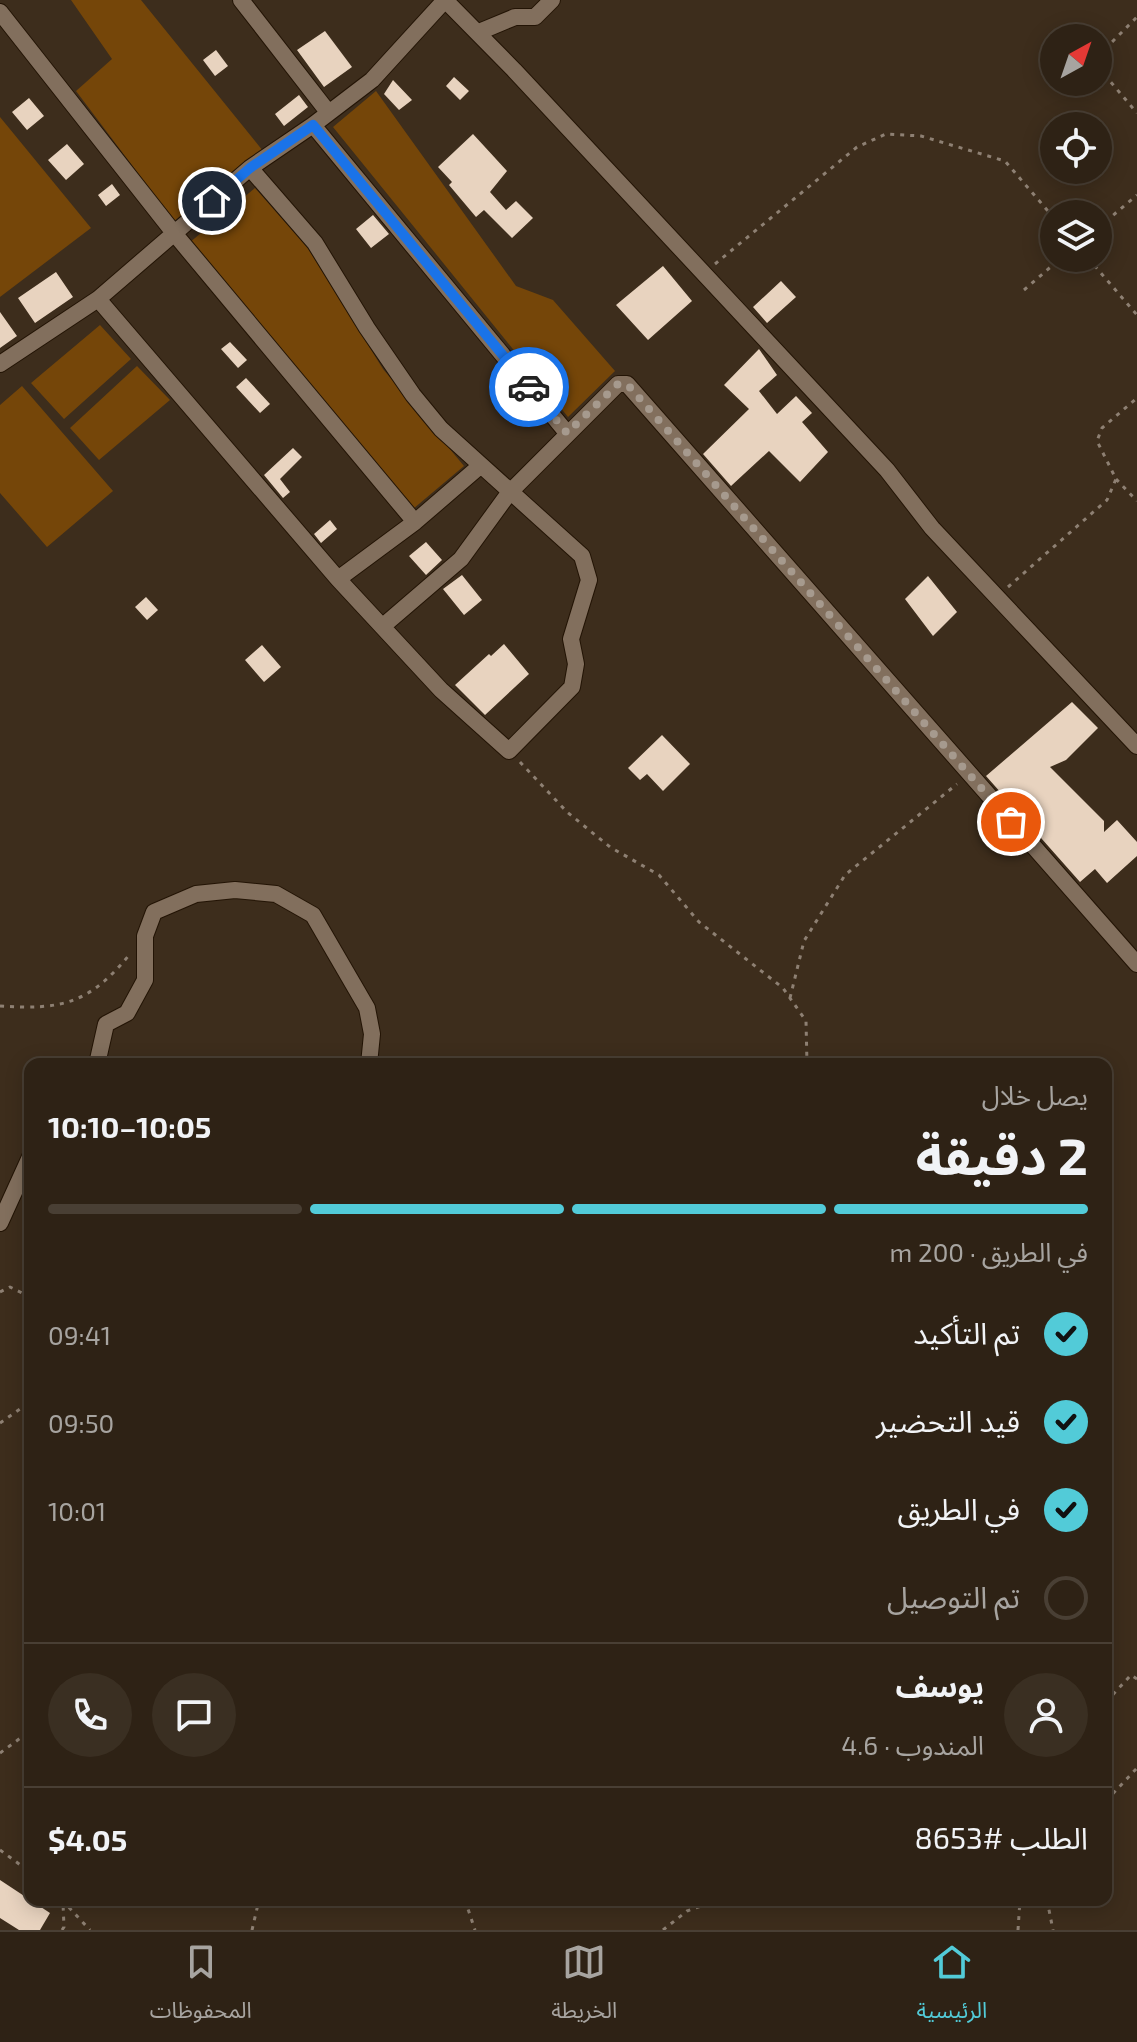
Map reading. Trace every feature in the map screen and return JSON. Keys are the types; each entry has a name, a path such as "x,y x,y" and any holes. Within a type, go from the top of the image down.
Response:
{"street":[{"path":"241,0 328,112"},
{"path":"0,364 98,299 250,168 372,80 445,0 479,32 887,470 932,528 1137,746"},
{"path":"479,32 515,17 535,17 552,0"},
{"path":"0,12 174,233 415,522"},
{"path":"313,125 567,433"},
{"path":"98,299 338,579 441,690 509,751 572,687 576,664 571,639 589,580 582,556 441,429 413,395 367,328 315,243 250,168"},
{"path":"383,626 461,559 509,493 567,433 618,384 627,384 1137,964"},
{"path":"338,579 415,522 480,466"},
{"path":"98,1058 106,1024 127,1013 145,980 145,936 154,912 196,894 235,890 276,894 313,915 367,1008 372,1034 370,1058"},
{"path":"0,1223 24,1170"}],"path":[{"path":"1112,42 1137,17"},
{"path":"1112,84 1137,113"},
{"path":"703,274 857,147 886,134 921,136 1005,161 1040,202"},
{"path":"1112,216 1137,195"},
{"path":"1024,290 1045,272"},
{"path":"1100,272 1137,315"},
{"path":"1137,398 1102,428 1097,441 1116,479 1137,501"},
{"path":"996,597 1107,500 1116,479"},
{"path":"509,751 567,812 610,847 659,875 699,922 783,988 806,1021 807,1058"},
{"path":"790,998 804,941 845,875 970,774"},
{"path":"0,1006 47,1008 85,995 114,974 145,936"},
{"path":"0,1292 10,1287 24,1294"},
{"path":"0,1423 24,1406"},
{"path":"1112,1696 1131,1675 1137,1679"},
{"path":"0,1753 24,1735"},
{"path":"1112,1795 1137,1768"},
{"path":"0,1850 24,1868"},
{"path":"62,1906 62,1930"},
{"path":"68,1906 90,1930"},
{"path":"252,1930 258,1906"},
{"path":"467,1906 475,1930"},
{"path":"663,1930 687,1911 702,1906"},
{"path":"1018,1930 1020,1906"},
{"path":"1048,1906 1053,1930"}],"shaded area":[{"path":"71,0 141,0 263,151 174,221 76,91 112,59"},
{"path":"376,91 516,286 553,300 615,371 568,417 333,127"},
{"path":"0,117 91,228 0,297"},
{"path":"255,188 307,247 383,369 464,466 413,509 189,243"},
{"path":"100,325 131,359 64,419 31,383"},
{"path":"137,366 170,400 99,460 70,428"},
{"path":"22,386 113,491 47,547 0,493 0,405"}],"building":[{"path":"325,31 352,67 324,87 297,50"},
{"path":"216,50 228,66 215,76 203,60"},
{"path":"454,77 469,91 460,100 446,86"},
{"path":"393,80 412,100 399,110 384,94"},
{"path":"299,95 308,107 284,126 275,114"},
{"path":"29,98 44,116 27,130 12,112"},
{"path":"473,134 507,171 490,192 506,210 516,201 533,218 512,238 484,210 476,217 438,167"},
{"path":"67,144 84,164 66,180 48,160"},
{"path":"112,184 120,195 106,206 98,195"},
{"path":"373,215 389,234 371,248 356,229"},
{"path":"663,266 692,301 648,340 616,305"},
{"path":"56,272 73,297 35,323 18,298"},
{"path":"781,281 796,297 767,323 753,307"},
{"path":"0,312 17,336 0,348"},
{"path":"230,342 247,360 238,368 221,349"},
{"path":"759,349 777,375 759,391 777,414 796,396 812,413 802,422 828,452 800,482 769,451 731,486 703,454 749,409 724,385"},
{"path":"246,378 270,404 260,413 236,387"},
{"path":"293,448 302,457 280,479 290,492 283,498 264,475"},
{"path":"330,520 337,529 321,543 314,534"},
{"path":"426,542 442,560 426,575 409,556"},
{"path":"462,575 482,600 464,615 443,589"},
{"path":"928,576 957,612 933,636 905,599"},
{"path":"146,597 158,610 147,620 135,607"},
{"path":"504,644 529,674 485,715 455,685"},
{"path":"262,645 281,667 264,682 245,660"},
{"path":"1072,702 1098,728 1066,760 1050,767 1104,821 1104,832 1117,820 1137,842 1137,856 1107,883 1095,869 1080,882 986,776"},
{"path":"662,735 690,764 663,791 647,774 640,780 628,768"},
{"path":"0,1880 24,1896 24,1906 39,1906 50,1913 40,1930 19,1930 0,1918"}],"way so far":[{"path":"529,387 567,433 618,384 627,384 1011,822"}],"route":[{"path":"212,201 250,168 313,125 529,387"}]}
